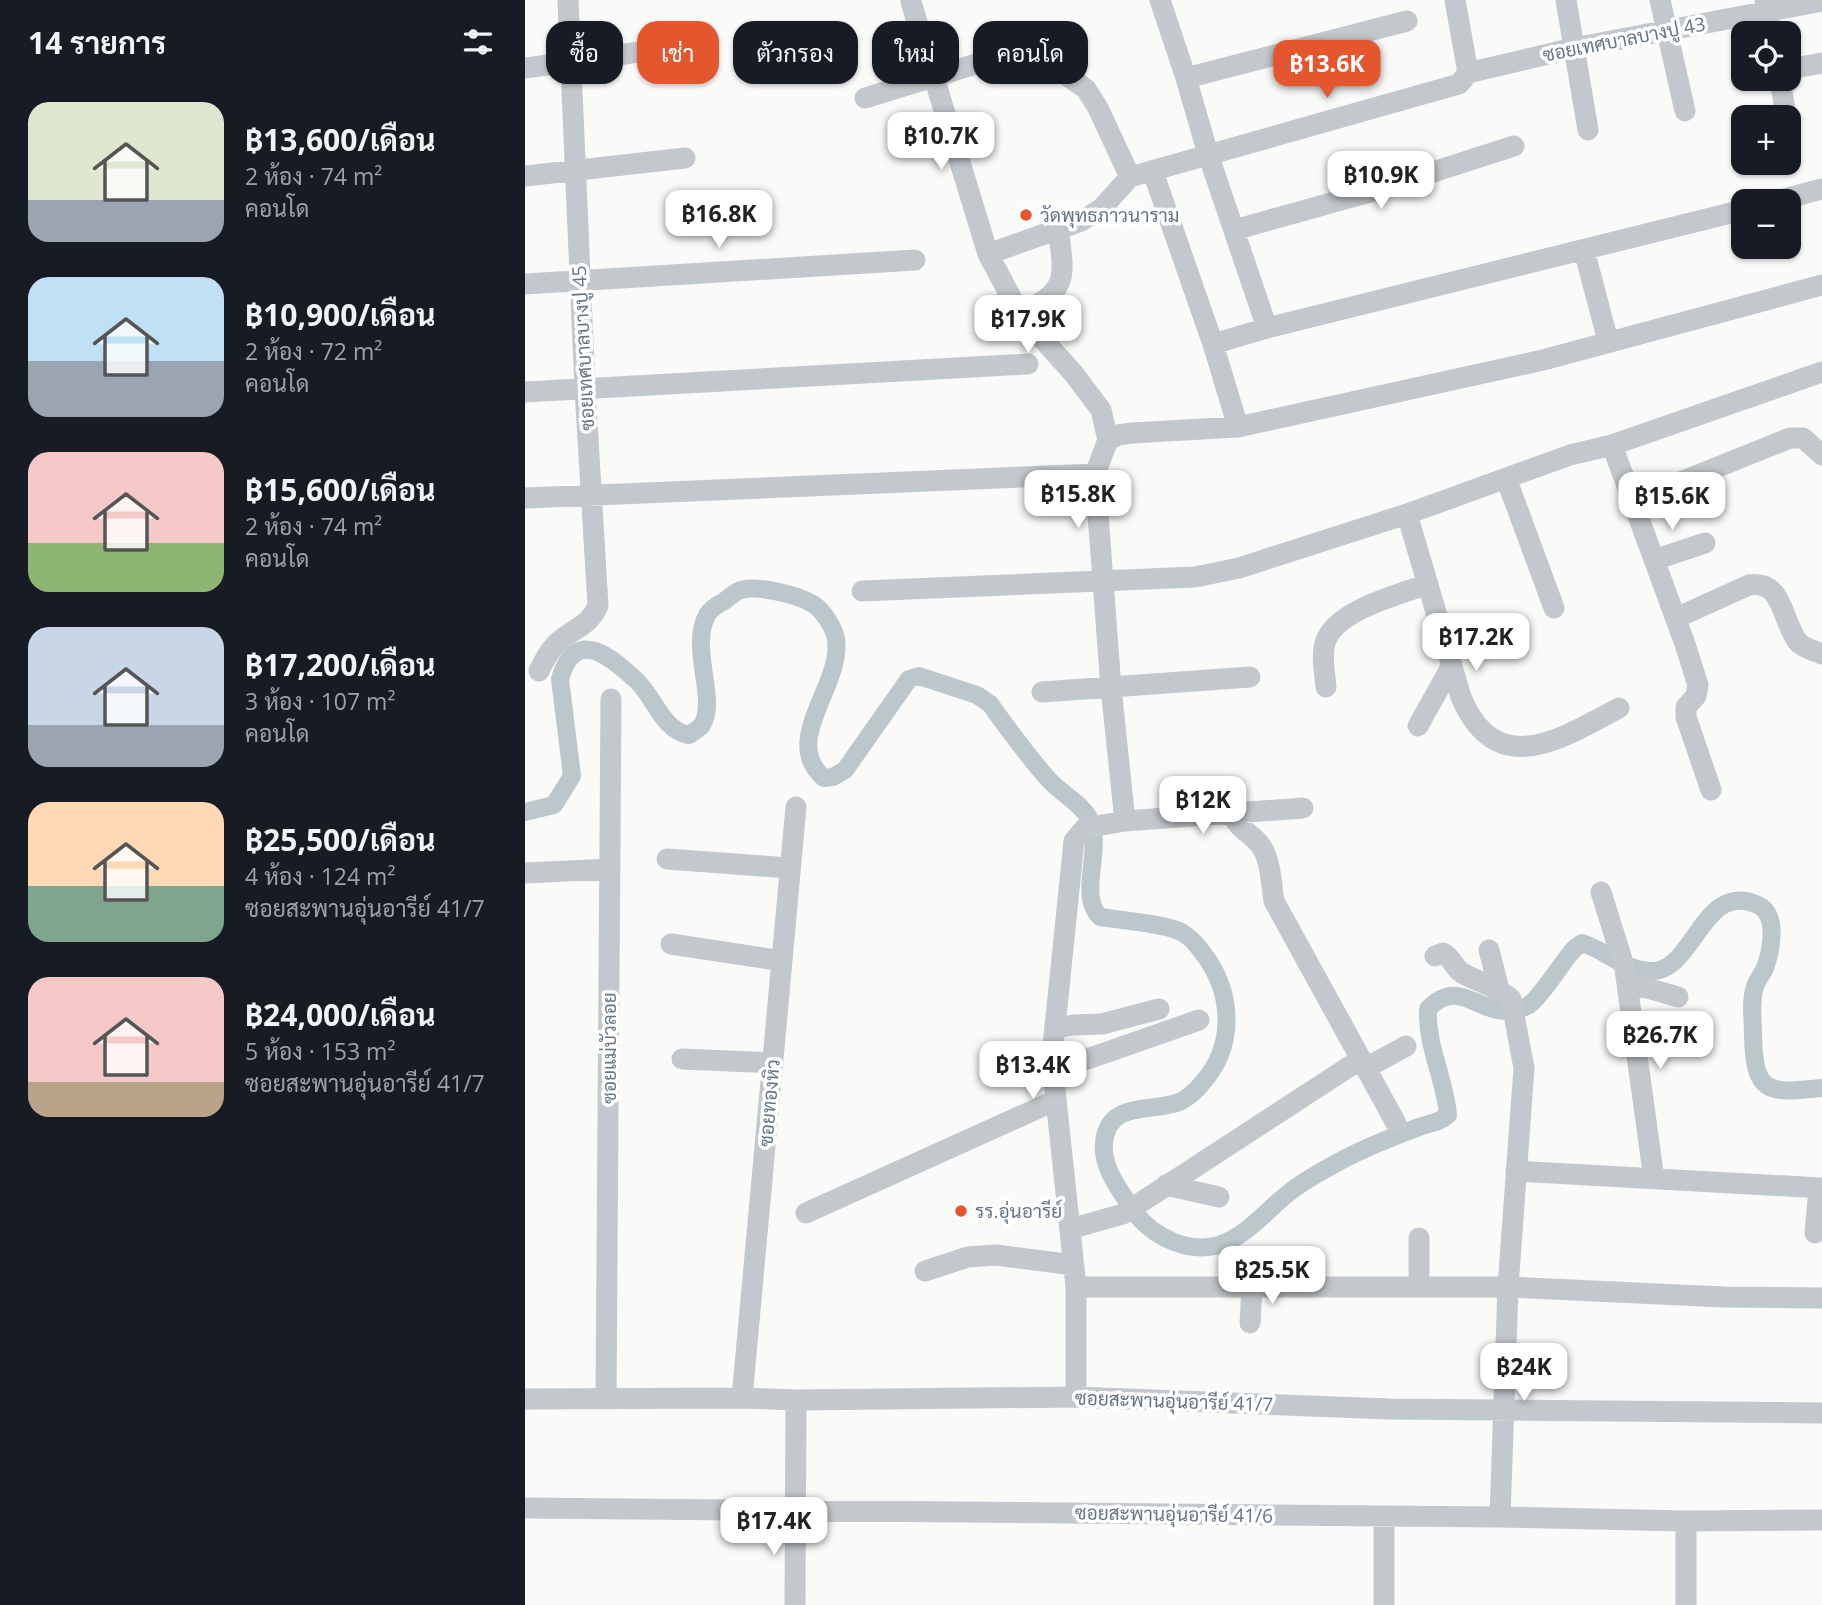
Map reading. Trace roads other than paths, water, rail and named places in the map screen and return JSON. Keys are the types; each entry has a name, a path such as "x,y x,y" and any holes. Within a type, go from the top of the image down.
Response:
{"street":[{"name":"ซอยเทศบาลบางปู 45","path":"568,0 569,21"},
{"path":"1160,0 1208,154 1267,328"},
{"path":"1455,0 1468,73"},
{"path":"1566,0 1588,130"},
{"path":"1660,0 1685,111"},
{"name":"ซอยเทศบาลบางปู 43","path":"1130,177 1450,88 1459,84 1468,73 1766,6 1822,1"},
{"path":"911,2 917,21"},
{"path":"1186,78 1407,21"},
{"path":"959,69 1020,53 1072,76 1086,89 1098,108 1130,177 1101,209 1081,222 988,254"},
{"path":"1801,67 1822,63"},
{"path":"525,68 546,65"},
{"name":"ซอยเทศบาลบางปู 45","path":"539,671 550,650 592,619 598,606 590,495 573,84"},
{"path":"865,98 909,84"},
{"path":"936,84 988,254 1020,314 1101,410 1108,440 1095,474 1111,688 1125,821"},
{"path":"1234,230 1374,191 1514,146"},
{"path":"525,176 685,158"},
{"path":"1153,172 1213,344 1238,427"},
{"path":"1801,195 1822,190"},
{"path":"1213,344 1267,328 1731,213"},
{"path":"1020,314 1050,295 1060,284 1064,269 1058,229"},
{"path":"1584,250 1608,341"},
{"path":"525,284 915,260"},
{"path":"1108,440 1132,433 1238,427 1543,360 1822,285"},
{"path":"525,392 1028,364"},
{"path":"862,591 1104,583 1195,577 1239,568 1407,514 1570,455 1612,445 1822,372"},
{"path":"1631,502 1790,438 1803,438 1822,455"},
{"path":"1612,445 1698,685 1696,696 1686,707 1686,717 1711,790"},
{"path":"525,498 1095,474"},
{"path":"1506,478 1554,608"},
{"path":"1407,514 1469,716 1488,736 1506,744 1529,747 1555,741 1619,708"},
{"path":"1654,560 1705,543"},
{"path":"1676,618 1749,585 1762,583 1772,589 1799,644 1822,654"},
{"path":"1326,687 1325,644 1333,629 1346,617 1364,608 1428,584"},
{"path":"1418,726 1452,665"},
{"path":"1042,692 1250,677"},
{"name":"ซอยแม่บัวลอย","path":"606,1398 611,699"},
{"name":"ซอยทองหิว","path":"742,1398 796,807"},
{"path":"1076,1397 1076,1287 1053,1071 1071,852 1077,835 1092,827 1125,821 1303,808"},
{"path":"1232,812 1237,825 1262,847 1268,860 1274,901 1396,1123"},
{"path":"667,859 790,868"},
{"path":"525,873 610,869"},
{"path":"1601,892 1625,971 1654,1179"},
{"path":"671,944 782,961"},
{"path":"1489,950 1499,989"},
{"path":"1435,956 1443,953 1462,973 1499,989 1511,999 1524,1068 1509,1287 1500,1517"},
{"path":"1625,971 1644,987 1678,997"},
{"path":"1055,1028 1073,1024 1102,1024 1159,1009"},
{"path":"1053,1071 1199,1020"},
{"path":"1070,1229 1130,1209 1363,1064 1406,1046"},
{"path":"682,1059 773,1063"},
{"path":"806,1213 1055,1101"},
{"path":"1516,1171 1820,1188 1815,1233"},
{"path":"1166,1185 1219,1198"},
{"path":"1419,1238 1419,1286"},
{"path":"925,1271 968,1257 996,1255 1074,1265"},
{"path":"1076,1287 1509,1287 1723,1297 1822,1298"},
{"path":"1250,1323 1252,1287"},
{"name":"ซอยสะพานอุ่นอารีย์ 41/7","path":"525,1399 1076,1397 1389,1409 1822,1413"},
{"path":"795,1605 796,1400"},
{"name":"ซอยสะพานอุ่นอารีย์ 41/6","path":"525,1508 1686,1521 1822,1520"},
{"path":"1384,1517 1384,1605"},
{"path":"1686,1521 1686,1605"}],"waterway":[{"path":"525,812 554,805 572,776 560,679 575,653 584,650 605,655 637,681 672,727 689,735 702,725 706,714 702,628 710,611 741,590 767,590 788,594 813,604 821,610 833,630 836,657 810,730 808,747 812,763 824,778 833,777 845,770 909,679 919,676 977,695 990,704 1050,781 1081,807 1089,818 1094,843 1091,896 1100,917 1155,925 1183,933 1208,960 1222,990 1226,1006 1225,1038 1213,1068 1198,1088 1182,1101 1122,1114 1113,1120 1107,1129 1104,1143 1109,1170 1137,1216 1162,1236 1193,1247 1210,1247 1225,1243 1318,1173 1364,1149 1448,1115 1428,1022 1428,1009 1441,999 1464,997 1487,1007 1513,1011 1529,1005 1574,949 1582,943 1641,970 1665,968 1678,958 1711,915 1724,905 1739,900 1758,905 1765,910 1771,925 1769,952 1765,968 1753,992 1752,1004 1754,1054 1761,1079 1768,1086 1789,1091 1822,1088"}],"place":[{"name":"วัดพุทธภาวนาราม","path":"1026,215"},
{"name":"รร.อุ่นอารีย์","path":"961,1211"}]}
